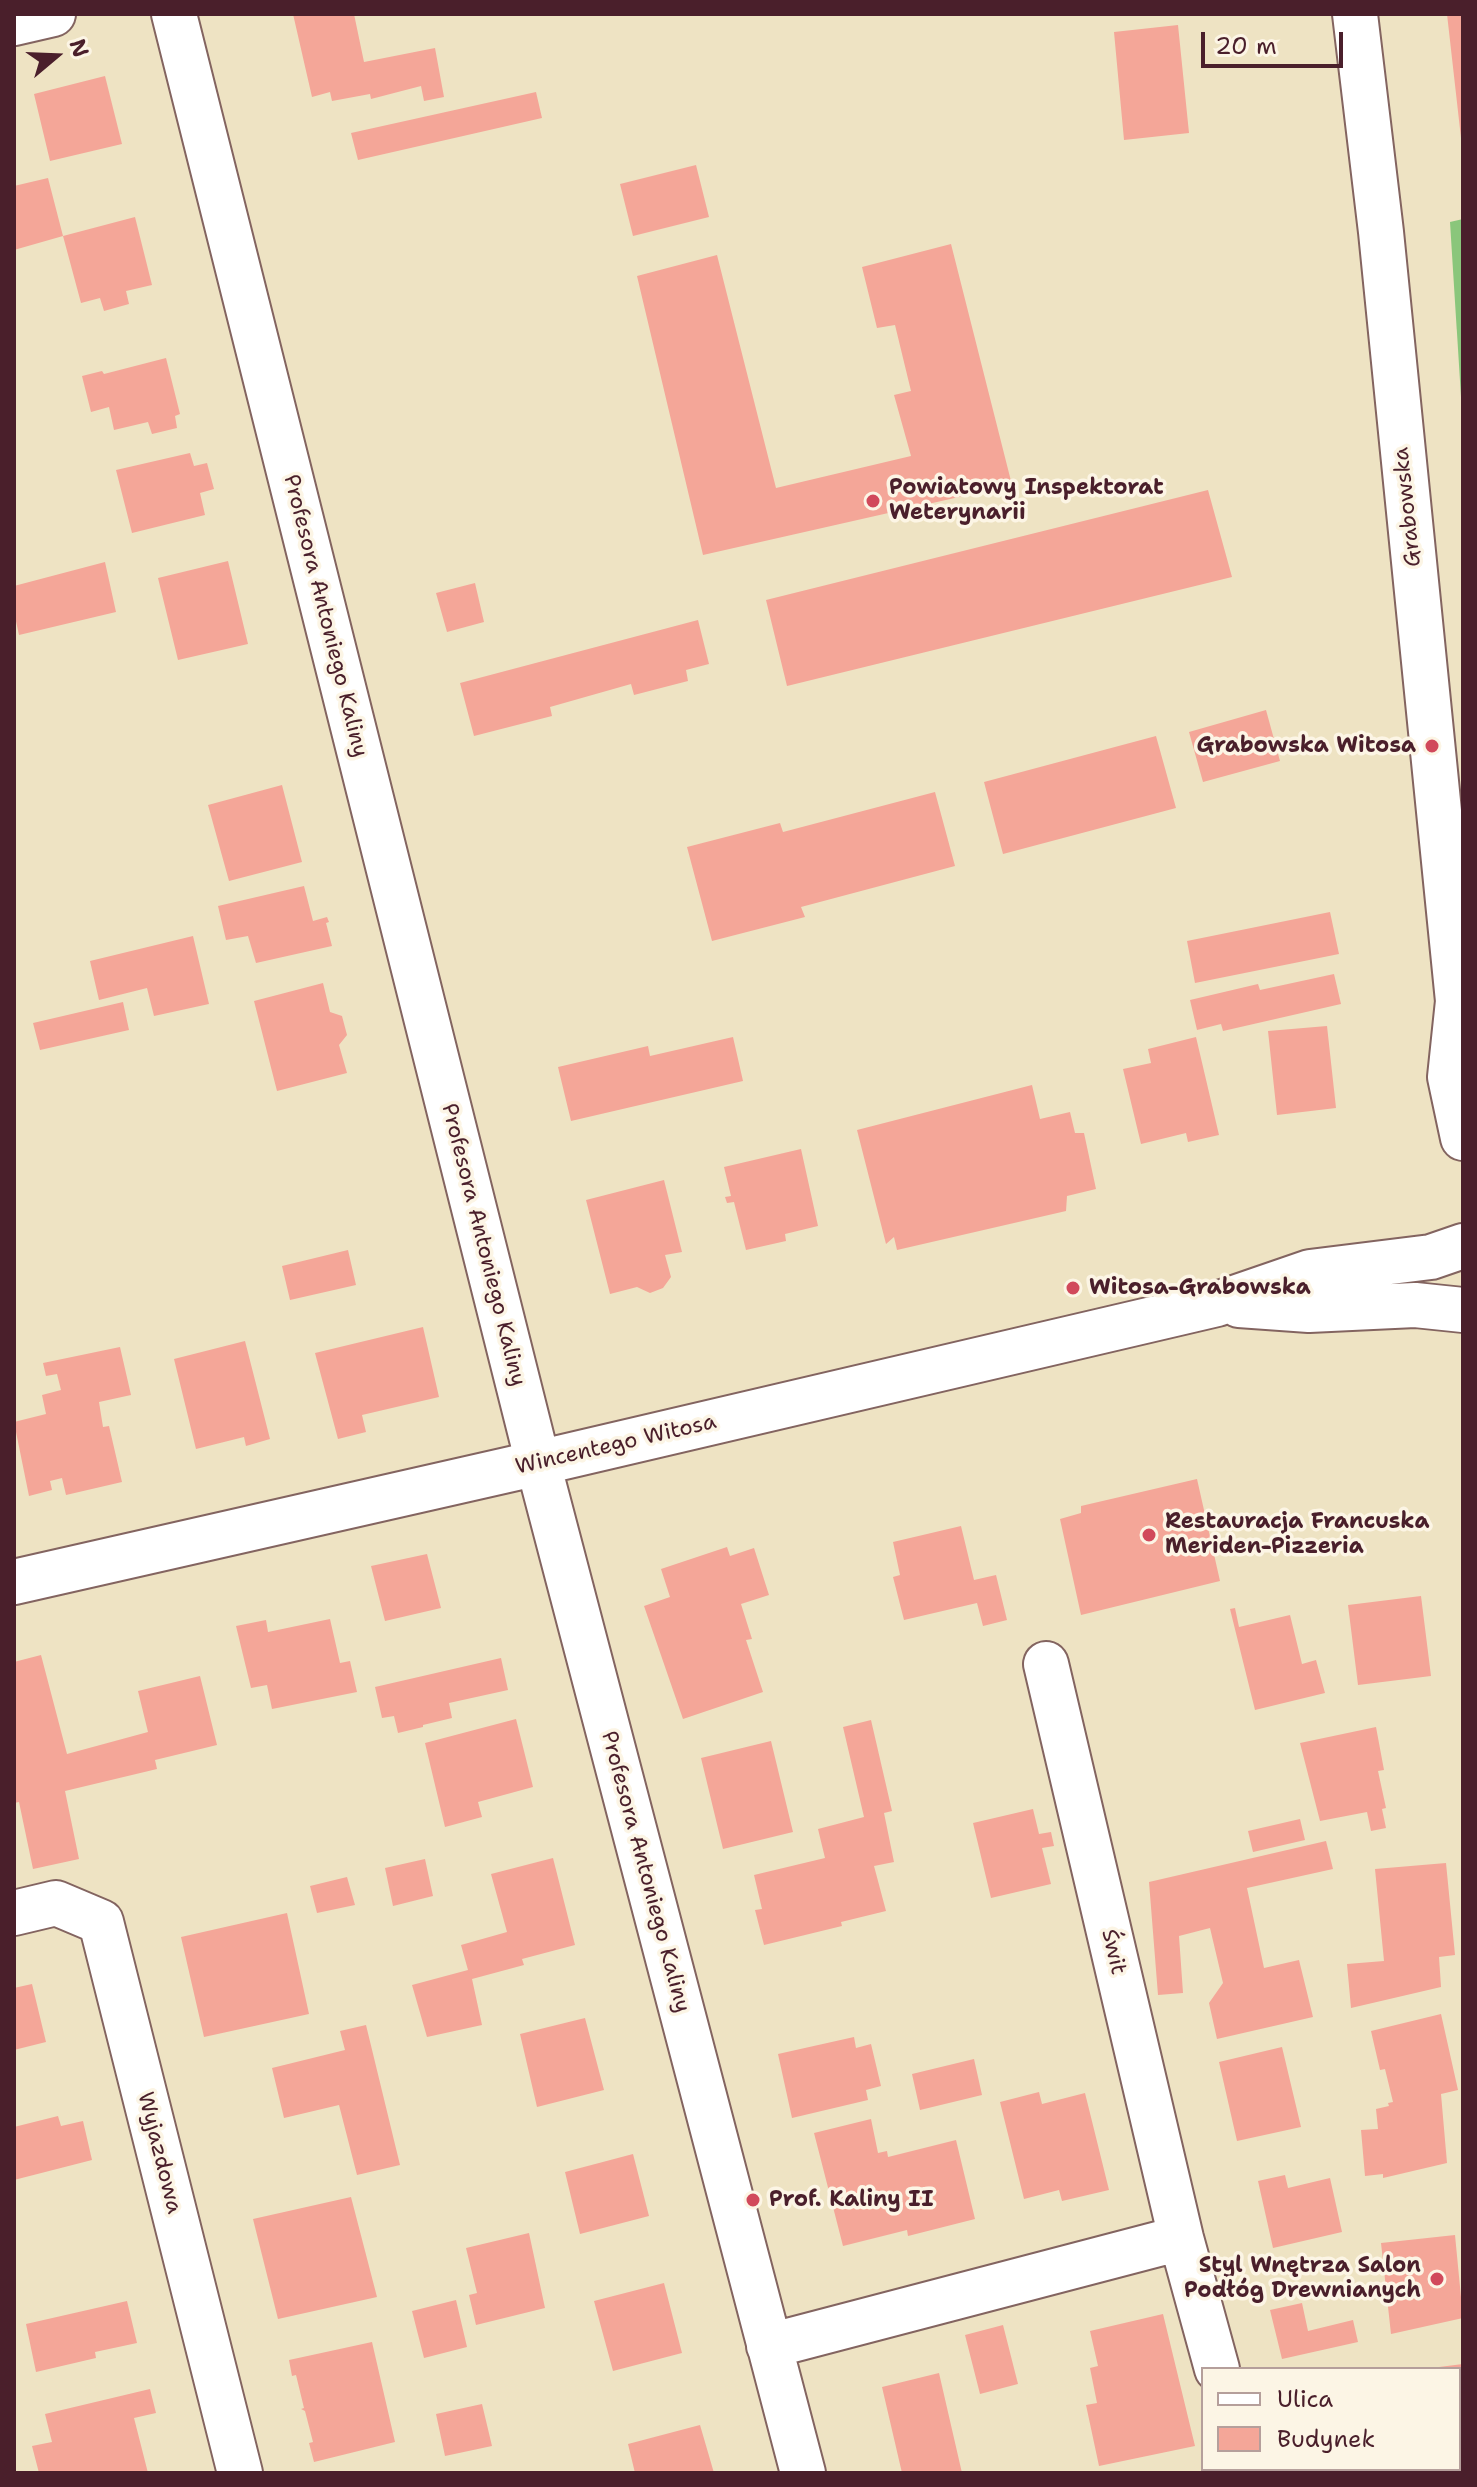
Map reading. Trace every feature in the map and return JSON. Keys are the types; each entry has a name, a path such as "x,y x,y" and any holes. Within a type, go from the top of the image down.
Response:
{"street":[{"path":"14,23 53,14"},
{"name":"Profesora Antoniego Kaliny","path":"174,14 538,1463 803,2473"},
{"name":"Grabowska","path":"1355,14 1381,232 1461,1007 1450,1077 1463,1138"},
{"name":"Wincentego Witosa","path":"14,1582 1217,1304 1310,1272 1431,1257 1463,1246"},
{"name":"Wincentego Witosa","path":"1217,1304 1309,1310 1379,1305 1463,1310"},
{"name":"Świt","path":"1046,1664 1181,2238 1216,2367"},
{"name":"Wyjazdowa","path":"14,1913 56,1903 101,1922 240,2473"},
{"path":"769,2346 1181,2238"}],"green space":[{"path":"1463,219 1463,429 1450,222"}],"building":[{"path":"293,14 354,14 364,62 435,48 444,97 424,101 421,86 371,99 370,94 332,101 330,92 312,97"},
{"path":"1447,14 1463,14 1463,138 1461,138"},
{"path":"1178,25 1189,133 1124,140 1114,32"},
{"path":"105,76 122,144 50,161 34,94"},
{"path":"536,92 542,118 358,160 351,133"},
{"path":"696,165 709,217 633,236 620,184"},
{"path":"48,178 63,236 14,250 14,186"},
{"path":"135,217 152,285 126,291 129,304 104,311 100,298 81,303 63,236"},
{"path":"951,244 1012,485 703,555 637,276 717,255 776,488 911,456 894,395 911,391 895,325 877,328 862,267"},
{"path":"166,358 180,414 175,416 177,428 152,434 148,422 114,430 109,407 91,412 82,376 102,371 104,374"},
{"path":"190,453 194,466 207,463 214,489 200,493 205,515 132,533 116,470"},
{"path":"1208,490 1232,577 787,686 766,600"},
{"path":"228,561 248,644 178,660 158,578"},
{"path":"105,562 116,612 19,635 14,612 14,586"},
{"path":"475,583 484,622 447,632 436,593"},
{"path":"698,620 709,664 686,670 688,681 634,695 631,684 550,707 552,716 474,736 460,683"},
{"path":"1266,710 1280,761 1203,782 1189,732"},
{"path":"1156,736 1176,808 1003,854 984,782"},
{"path":"282,785 302,862 229,881 208,805"},
{"path":"935,792 955,866 801,907 805,917 712,941 687,847 780,823 783,832"},
{"path":"304,886 313,921 327,917 332,946 256,963 248,936 226,940 218,906"},
{"path":"1330,912 1339,954 1195,983 1187,941"},
{"path":"193,936 209,1004 154,1016 147,988 99,1000 90,961"},
{"path":"1334,974 1341,1004 1223,1031 1221,1024 1197,1030 1190,1000 1258,984 1260,990"},
{"path":"323,983 330,1012 342,1016 347,1035 339,1045 347,1073 277,1091 254,1001"},
{"path":"123,1002 129,1030 40,1050 33,1023"},
{"path":"1327,1026 1336,1108 1277,1115 1268,1031"},
{"path":"733,1037 743,1081 571,1121 558,1067 648,1046 650,1056"},
{"path":"1196,1037 1219,1135 1188,1142 1186,1133 1141,1144 1123,1069 1151,1063 1148,1049"},
{"path":"1032,1085 1040,1119 1070,1112 1075,1133 1084,1133 1096,1189 1067,1196 1066,1211 897,1250 894,1237 886,1244 857,1130"},
{"path":"801,1149 818,1226 785,1234 786,1241 746,1250 734,1202 727,1203 725,1197 731,1196 724,1167"},
{"path":"664,1180 682,1252 665,1255 671,1277 663,1288 650,1293 637,1287 610,1294 586,1200"},
{"path":"348,1250 356,1285 290,1300 282,1266"},
{"path":"423,1327 439,1397 362,1415 366,1432 338,1439 315,1353"},
{"path":"245,1341 270,1439 246,1446 244,1437 196,1449 174,1359"},
{"path":"120,1347 131,1395 99,1402 103,1427 109,1426 122,1482 66,1495 62,1478 50,1481 52,1490 29,1496 14,1422 46,1414 42,1395 61,1390 57,1374 46,1376 43,1363"},
{"path":"1197,1479 1220,1581 1081,1615 1060,1519 1081,1513 1081,1506"},
{"path":"961,1526 974,1580 996,1575 1007,1620 983,1626 977,1603 904,1620 893,1577 900,1575 893,1542"},
{"path":"727,1547 730,1556 754,1548 769,1595 741,1604 752,1639 746,1640 763,1692 683,1719 644,1606 670,1597 661,1569"},
{"path":"427,1554 441,1608 385,1621 371,1566"},
{"path":"1421,1596 1431,1676 1358,1685 1348,1605"},
{"path":"1235,1608 1239,1627 1290,1615 1302,1664 1316,1660 1325,1693 1255,1710 1230,1609"},
{"path":"330,1619 340,1663 350,1661 357,1692 272,1709 267,1685 251,1688 236,1626 266,1620 268,1632"},
{"path":"41,1655 67,1754 148,1732 138,1691 200,1676 217,1745 155,1760 157,1769 65,1791 79,1859 33,1869 19,1802 14,1803 14,1662"},
{"path":"501,1658 508,1690 449,1703 452,1718 398,1733 394,1716 382,1718 375,1687"},
{"path":"516,1719 533,1787 478,1802 482,1817 445,1827 425,1743"},
{"path":"871,1720 892,1811 884,1813 894,1862 874,1866 886,1911 841,1922 842,1926 764,1945 755,1910 762,1909 754,1875 825,1858 818,1829 864,1817 843,1727"},
{"path":"1376,1727 1384,1770 1378,1771 1386,1808 1382,1809 1386,1828 1371,1831 1367,1812 1320,1821 1300,1743"},
{"path":"771,1741 793,1832 723,1849 701,1758"},
{"path":"1033,1809 1039,1834 1051,1832 1054,1846 1042,1848 1051,1884 991,1898 973,1823"},
{"path":"1300,1819 1305,1840 1253,1852 1248,1831"},
{"path":"1326,1841 1333,1869 1247,1888 1264,1968 1299,1960 1313,2017 1217,2039 1209,2003 1223,1983 1210,1928 1179,1936 1183,1993 1158,1995 1149,1882"},
{"path":"553,1858 575,1945 522,1959 524,1965 472,1979 482,2025 427,2037 412,1985 468,1970 461,1945 507,1932 491,1874"},
{"path":"425,1859 433,1896 393,1906 385,1868"},
{"path":"1446,1863 1455,1955 1439,1957 1441,1987 1351,2008 1347,1964 1384,1961 1375,1869"},
{"path":"347,1877 355,1905 317,1913 310,1886"},
{"path":"287,1913 309,2014 204,2037 181,1937"},
{"path":"32,1984 46,2042 14,2050 14,1988"},
{"path":"1441,2014 1458,2090 1441,2094 1447,2163 1383,2178 1383,2174 1365,2176 1361,2130 1378,2129 1376,2109 1393,2102 1385,2069 1380,2070 1371,2031"},
{"path":"585,2018 604,2090 537,2107 520,2034"},
{"path":"366,2025 400,2165 357,2175 339,2105 284,2118 272,2068 345,2050 340,2031"},
{"path":"854,2037 856,2048 871,2044 881,2086 866,2090 868,2100 792,2118 778,2054"},
{"path":"1282,2047 1301,2127 1237,2141 1219,2062"},
{"path":"974,2059 982,2095 920,2110 912,2074"},
{"path":"1039,2092 1042,2104 1085,2093 1109,2190 1062,2201 1059,2190 1024,2199 1000,2102"},
{"path":"58,2116 61,2126 83,2121 92,2160 14,2180 14,2127"},
{"path":"871,2119 878,2153 887,2151 888,2157 956,2140 975,2219 908,2236 907,2230 843,2246 814,2133"},
{"path":"633,2154 649,2216 580,2234 565,2172"},
{"path":"1285,2175 1288,2188 1330,2178 1342,2232 1273,2248 1258,2181"},
{"path":"351,2197 377,2297 278,2319 253,2219"},
{"path":"529,2233 545,2308 476,2325 469,2295 477,2293 466,2248"},
{"path":"1455,2235 1463,2318 1391,2334 1381,2243"},
{"path":"664,2283 682,2353 613,2371 594,2301"},
{"path":"456,2300 467,2347 424,2358 412,2311"},
{"path":"127,2301 137,2343 95,2352 96,2358 36,2372 26,2324"},
{"path":"1302,2303 1308,2331 1353,2320 1358,2342 1282,2359 1270,2310"},
{"path":"1163,2314 1195,2446 1099,2466 1086,2405 1097,2403 1090,2368 1098,2366 1090,2331"},
{"path":"1003,2325 1018,2384 980,2394 965,2335"},
{"path":"372,2342 395,2442 314,2462 309,2443 313,2442 305,2411 301,2409 304,2408 296,2375 292,2376 289,2360"},
{"path":"1463,2364 1463,2443 1461,2367 1439,2367"},
{"path":"939,2373 962,2473 902,2473 882,2387"},
{"path":"150,2389 156,2413 134,2418 148,2473 39,2473 32,2446 52,2442 45,2414"},
{"path":"482,2404 492,2446 445,2456 436,2414"},
{"path":"700,2425 714,2473 635,2473 628,2444"},
{"path":"1320,2471 1355,2473 1320,2473"}],"place":[{"name":"Powiatowy Inspektorat Weterynarii","path":"873,501"},
{"name":"Grabowska Witosa","path":"1432,746"},
{"name":"Witosa-Grabowska","path":"1073,1288"},
{"name":"Restauracja Francuska Meriden-Pizzeria","path":"1149,1535"},
{"name":"Prof. Kaliny II","path":"753,2200"},
{"name":"Styl Wnętrza Salon Podłóg Drewnianych","path":"1437,2279"}]}
